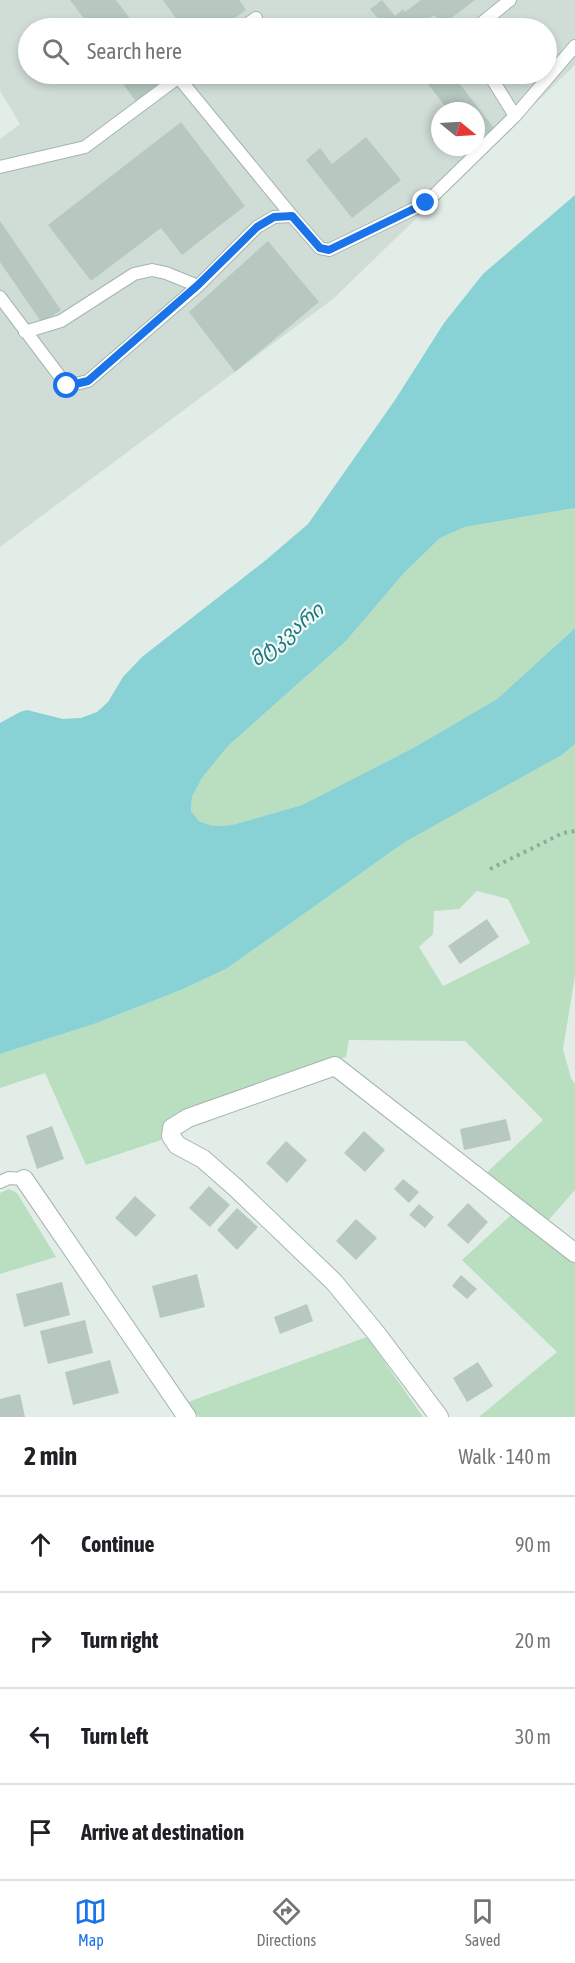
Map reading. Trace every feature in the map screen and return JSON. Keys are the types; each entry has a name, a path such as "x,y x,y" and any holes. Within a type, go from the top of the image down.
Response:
{"street":[{"path":"439,1417 390,1351 334,1282 236,1188 203,1160 177,1145 171,1136 172,1128 188,1118 335,1065 575,1253"},
{"path":"24,1179 187,1417"}],"lane":[{"path":"488,18 510,0"},
{"path":"557,67 575,46"},
{"path":"0,168 86,147 168,84"},
{"path":"187,84 292,216 320,248 329,250 426,203 515,116 542,84"},
{"path":"495,84 515,116"},
{"path":"0,297 67,386 88,381 198,285 257,227 274,217 292,216"},
{"path":"25,332 61,321 134,274 152,270 198,285"},
{"path":"0,1182 9,1178 24,1179"}],"path":[{"path":"490,870 563,833 575,831"}],"shaded area":[{"path":"0,0 575,0 575,65 557,82 557,18 18,18 18,84 555,84 485,152 485,102 431,102 431,156 481,156 333,299 0,547 0,139 20,124 0,91"}],"green space":[{"path":"575,508 575,628 497,699 415,747 302,805 232,825 213,826 199,821 191,811 192,797 202,778 228,746 346,641 404,573 440,538 465,527"},
{"path":"575,744 575,976 563,1049 571,1078 575,1084 575,1190 546,1223 483,1176 543,1120 465,1041 349,1040 346,1057 316,1065 178,1113 166,1124 161,1140 86,1165 45,1073 0,1088 0,1054 94,1024 181,990 226,969 405,842 562,755","holes":["477,891 508,899 530,943 443,986 419,947 433,934 434,911 459,909"]},
{"path":"9,1189 17,1193 56,1257 0,1274 0,1193"},
{"path":"511,1215 575,1263 575,1417 479,1417 557,1352 462,1260"},
{"path":"367,1337 423,1417 199,1417 188,1402"}],"water":[{"name":"მტკვარი","path":"575,195 575,508 465,527 440,538 404,573 346,641 228,746 202,778 192,797 191,811 199,821 213,826 232,825 302,805 415,747 497,699 575,628 575,744 562,755 405,842 226,969 181,990 94,1024 0,1054 0,723 27,710 63,719 81,718 97,712 108,702 123,677 142,657 266,560 308,524 395,400 444,323 483,274"}],"building":[{"path":"70,0 116,0 130,18 84,18"},
{"path":"163,0 239,0 246,10 235,18 176,18"},
{"path":"382,0 395,16 403,9 405,12 421,0 475,0 451,18 436,18 434,15 430,18 378,18 370,9"},
{"path":"123,84 163,84 137,103"},
{"path":"428,84 460,84 474,102 442,102"},
{"path":"485,116 494,128 485,135"},
{"path":"181,122 245,206 182,255 161,228 91,281 48,225"},
{"path":"366,137 401,180 352,218 306,160 320,148 332,164"},
{"path":"0,221 61,310 42,323 0,262"},
{"path":"268,241 319,302 235,372 189,312"},
{"path":"487,919 499,937 460,964 448,946"},
{"path":"506,1119 511,1140 464,1150 460,1129"},
{"path":"52,1126 64,1159 37,1169 26,1136"},
{"path":"364,1131 385,1150 365,1172 344,1153"},
{"path":"286,1141 307,1160 287,1183 266,1163"},
{"path":"403,1179 419,1192 409,1203 394,1189"},
{"path":"209,1186 230,1205 210,1227 189,1208"},
{"path":"135,1196 156,1215 136,1237 115,1218"},
{"path":"468,1203 488,1222 468,1244 447,1225"},
{"path":"419,1204 434,1217 425,1228 409,1215"},
{"path":"237,1208 258,1227 237,1250 217,1230"},
{"path":"356,1219 377,1238 356,1260 336,1241"},
{"path":"197,1274 205,1307 160,1318 152,1286"},
{"path":"461,1275 477,1289 467,1299 452,1286"},
{"path":"62,1282 70,1315 24,1327 16,1294"},
{"path":"307,1304 313,1321 280,1334 274,1317"},
{"path":"85,1320 93,1353 48,1364 40,1331"},
{"path":"110,1360 119,1393 73,1405 65,1372"},
{"path":"478,1362 493,1386 467,1402 453,1378"},
{"path":"20,1394 25,1417 0,1417 0,1399"}],"route":[{"path":"67,386 88,381 198,285 257,227 274,217 292,216 320,248 329,250 426,203"}]}
